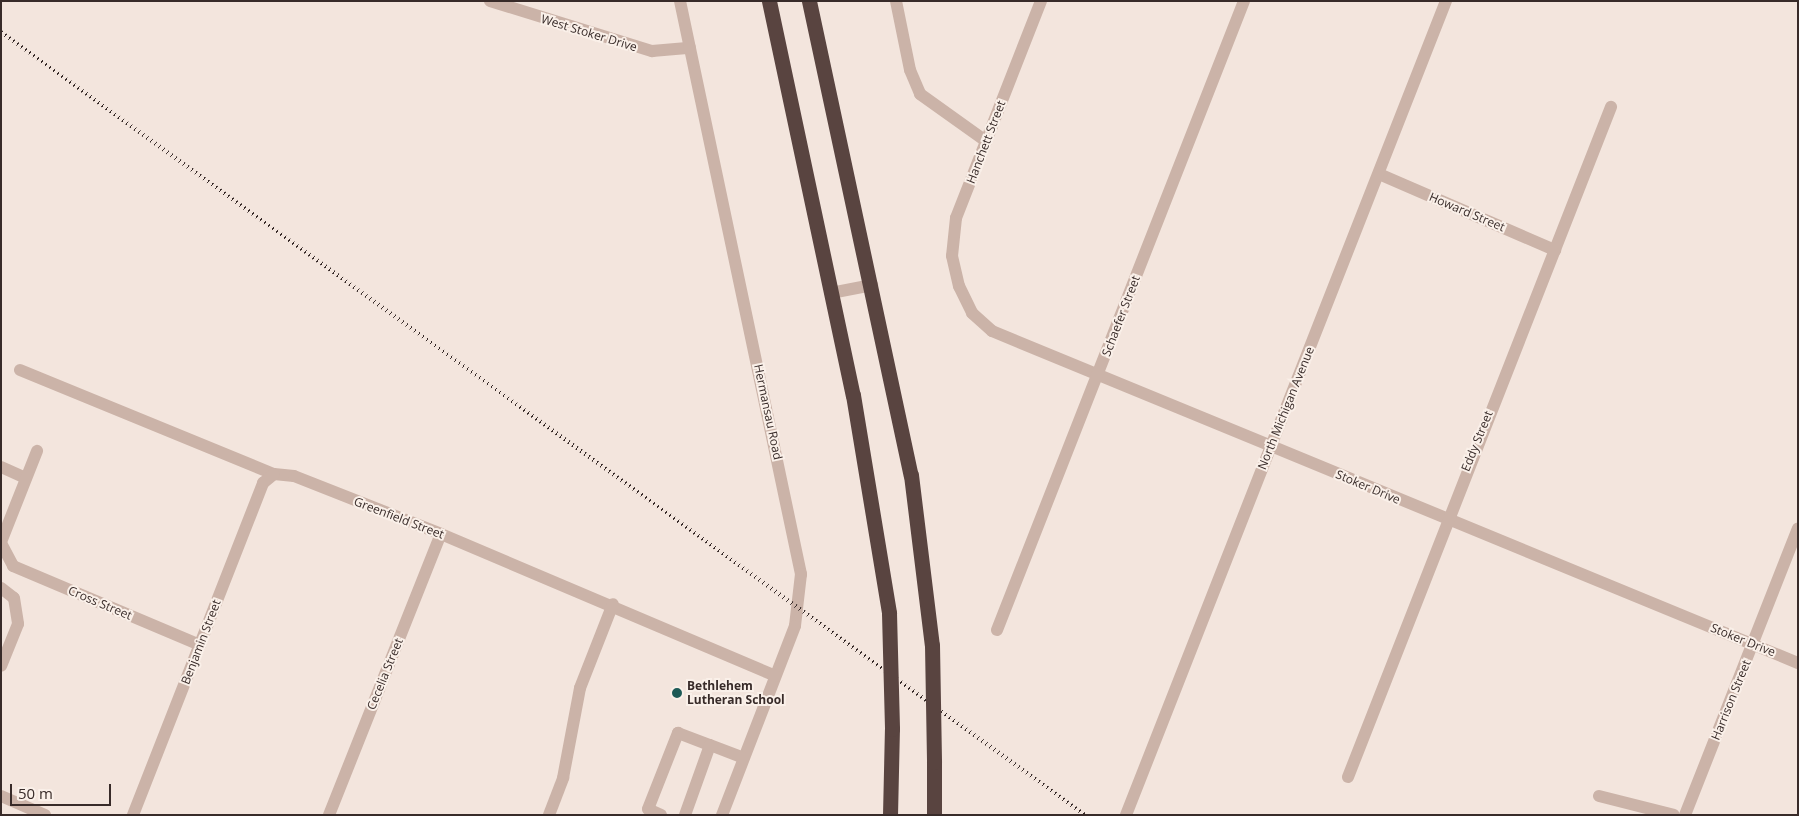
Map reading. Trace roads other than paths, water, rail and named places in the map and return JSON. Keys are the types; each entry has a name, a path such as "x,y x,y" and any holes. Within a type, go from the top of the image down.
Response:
{"highway":[{"path":"769,1 831,293 883,557 889,614 892,730 890,815"},
{"path":"810,1 911,475 932,645 934,815"}],"street":[{"name":"West Stoker Drive","path":"490,1 652,52 690,48"},
{"name":"Hermansau Road","path":"680,1 799,553 795,626 722,815"},
{"path":"896,1 910,70 920,94 986,141"},
{"name":"Hanchett Street","path":"959,286 952,256 956,218 1041,1"},
{"name":"Schaefer Street","path":"997,630 1244,1"},
{"name":"North Michigan Avenue","path":"1126,815 1446,1"},
{"name":"Eddy Street","path":"1348,777 1446,520 1611,107"},
{"name":"Howard Street","path":"1379,174 1555,250"},
{"path":"831,293 872,285"},
{"name":"Stoker Drive","path":"959,286 972,312 992,331 1097,378 1271,447 1798,663"},
{"name":"Greenfield Street","path":"20,370 274,474 294,476 441,534 613,604 775,676"},
{"path":"2,546 26,478 38,451"},
{"path":"1,467 26,478"},
{"name":"Benjamin Street","path":"133,815 263,483 274,474"},
{"name":"Harrison Street","path":"1685,815 1754,644 1798,528"},
{"name":"Cecelia Street","path":"329,815 441,534"},
{"name":"Cross Street","path":"2,546 13,566 200,645"},
{"path":"1,588 14,598 18,624 1,666"},
{"path":"549,815 563,778 580,688 613,604"},
{"path":"662,815 648,809 678,733 744,758"},
{"path":"685,815 710,745"},
{"path":"1,796 21,810 45,815"},
{"path":"1599,796 1674,815"}],"railway":[{"path":"1,32 1085,815"}],"place":[{"name":"Bethlehem Lutheran School","path":"677,693"}]}
